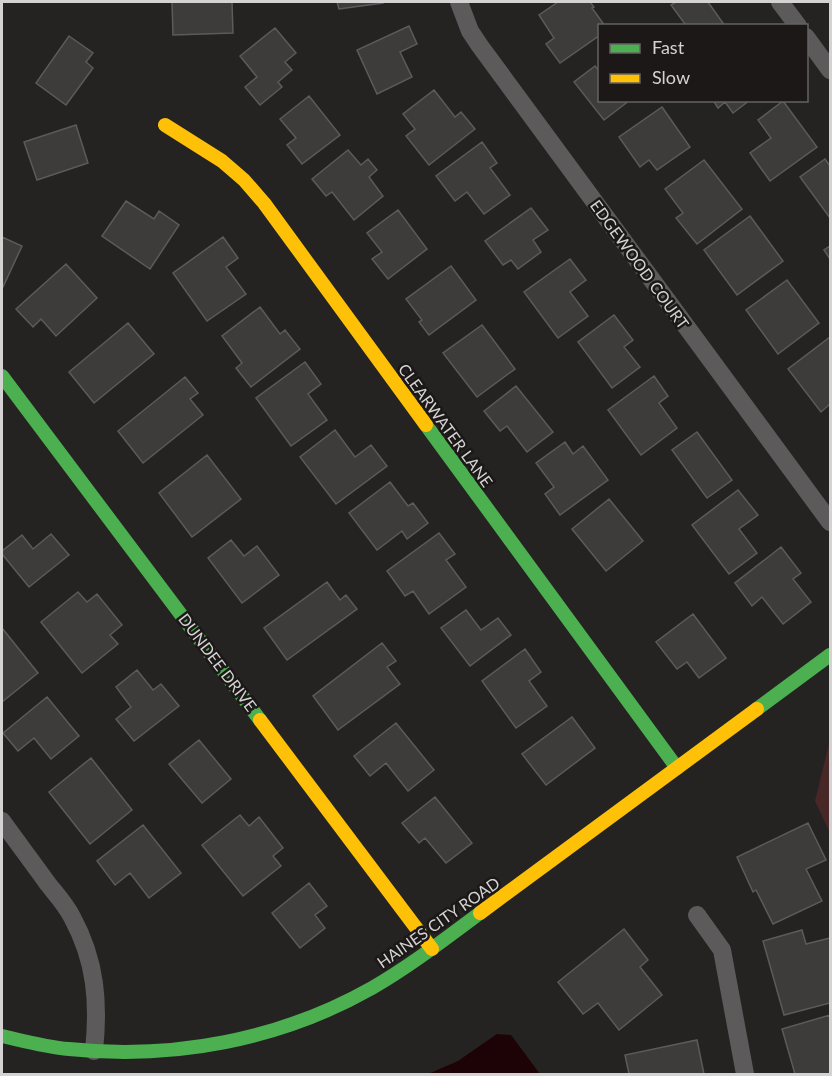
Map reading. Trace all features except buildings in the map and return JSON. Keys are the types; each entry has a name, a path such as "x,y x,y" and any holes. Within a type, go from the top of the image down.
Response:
{"street":[{"name":"EDGEWOOD COURT","path":"459,2 470,31 480,46 831,522"},
{"path":"780,2 796,24"},
{"path":"808,39 831,70"},
{"name":"CLEARWATER LANE","path":"165,125 222,161 244,180 264,203 677,768"},
{"name":"DUNDEE DRIVE","path":"2,376 432,949"},
{"name":"HAINES CITY ROAD","path":"2,1036 32,1043 94,1051 181,1049 252,1036 287,1026 351,1000 432,949 831,655"},
{"path":"2,821 71,915 83,940 92,967 96,995 97,1023 94,1051"},
{"path":"697,915 722,950 745,1074"}],"shaded area":[{"path":"830,740 830,833 815,801"},
{"path":"497,1034 511,1035 540,1074 428,1074 458,1061"}],"traffic: fast":[{"path":"2,376 260,720"},
{"path":"426,425 677,768"},
{"path":"757,709 830,655"},
{"path":"2,1036 69,1049 108,1052 186,1048 263,1033 337,1006 372,988 480,913"}],"traffic: slow":[{"path":"165,125 222,161 244,180 264,203 426,425"},
{"path":"480,913 757,709"},
{"path":"260,720 432,949"}]}
